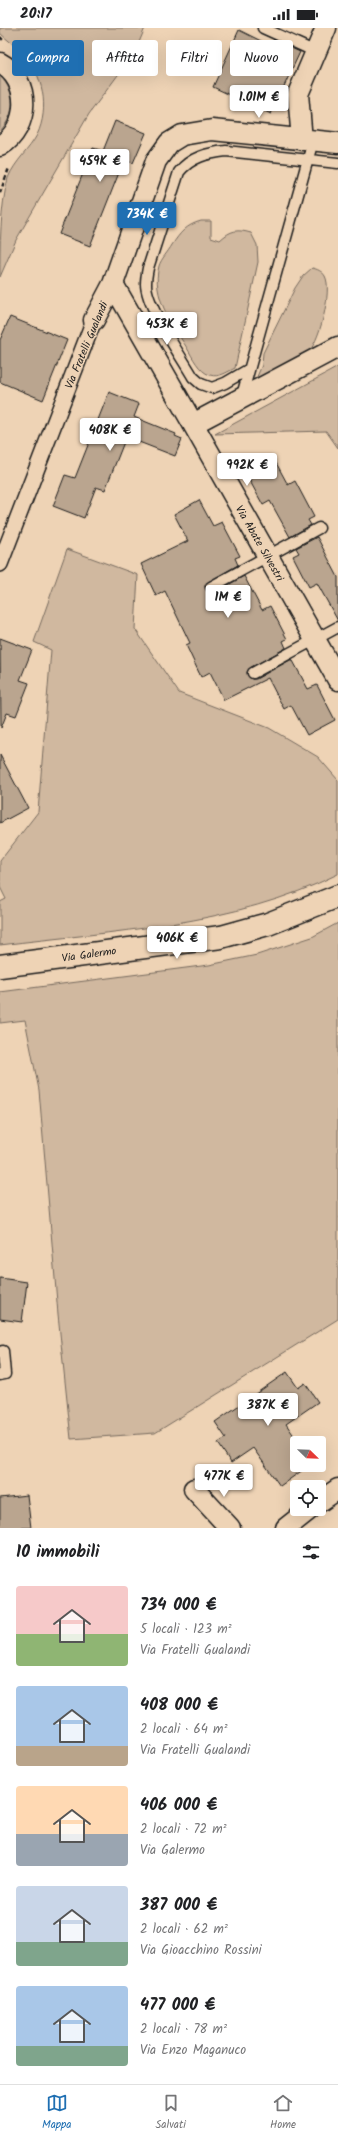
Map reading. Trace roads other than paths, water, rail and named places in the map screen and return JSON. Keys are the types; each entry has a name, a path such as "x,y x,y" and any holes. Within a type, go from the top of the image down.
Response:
{"main road":[{"name":"Via Galermo","path":"0,966 222,937 268,924 338,896"}],"street":[{"path":"326,28 298,94 308,140 338,143"},
{"path":"0,63 13,74 20,85 23,98 23,111 20,123 14,134 2,147"},
{"name":"Via Fratelli Gualandi","path":"0,564 94,320 113,284 156,161 169,143 182,135 212,130 308,140"},
{"name":"Via Abate Silvestri","path":"113,284 338,680"},
{"path":"193,424 338,347"},
{"path":"194,1489 230,1528"},
{"path":"326,1497 338,1489"},
{"path":"286,1528 301,1516"}],"lane":[{"path":"263,28 316,52"},
{"path":"241,399 308,160 308,140"},
{"path":"249,369 225,383 212,388 202,384 193,377 154,309 146,284 148,268 179,172 185,164 211,153 226,151 338,163"},
{"path":"211,587 319,528"},
{"path":"253,673 338,627"},
{"path":"0,1352 3,1352 5,1374 0,1375"}]}
